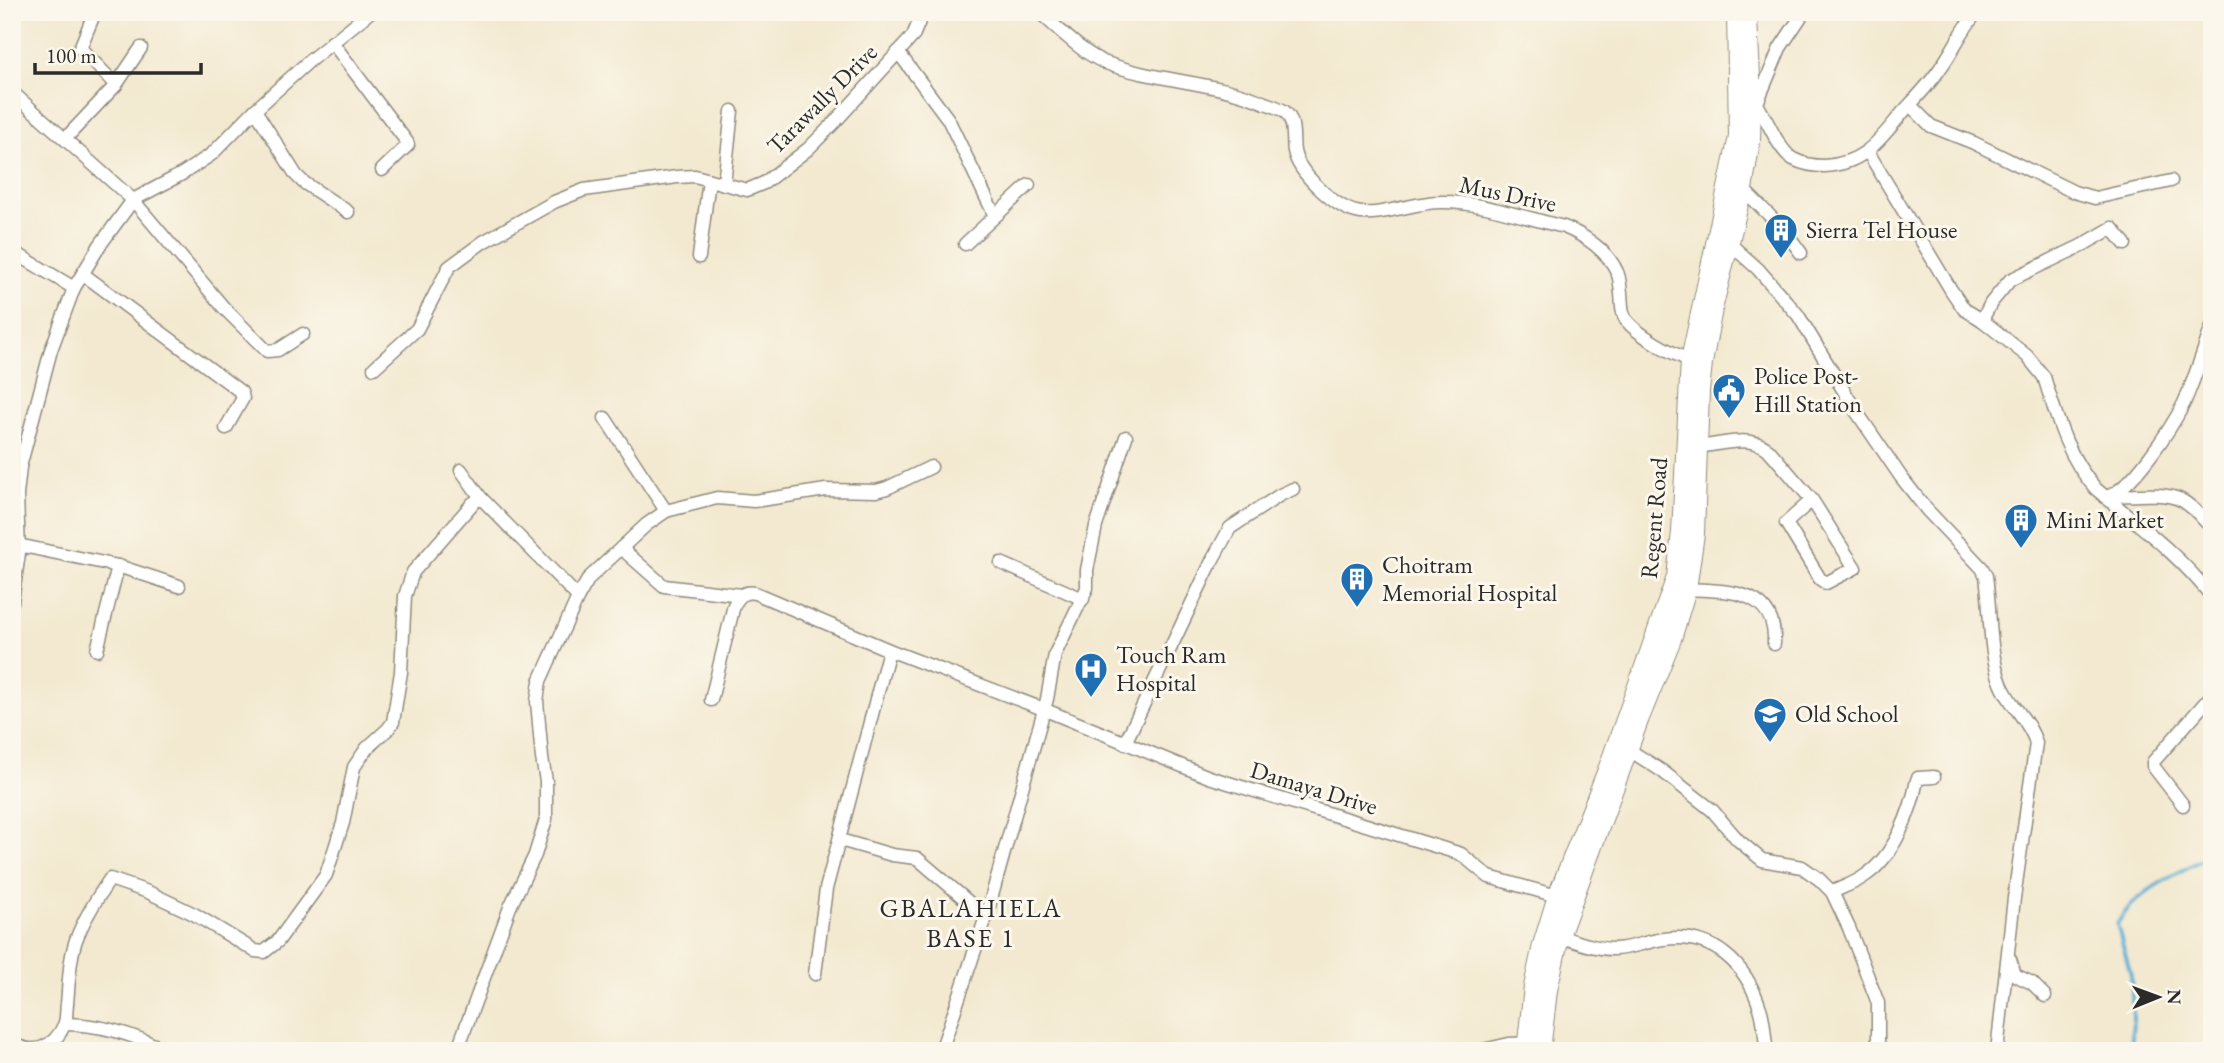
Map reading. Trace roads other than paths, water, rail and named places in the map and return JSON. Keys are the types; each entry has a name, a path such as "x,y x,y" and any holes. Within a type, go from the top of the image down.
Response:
{"main road":[{"name":"Regent Road","path":"1534,1047 1548,990 1553,934 1564,898 1594,845 1623,746 1672,639 1680,589 1695,534 1690,360 1736,152 1739,115 1736,12"},
{"name":"Regent Road","path":"1692,447 1703,363 1743,189 1751,141 1755,100 1748,12"}],"street":[{"path":"95,12 80,48 116,85"},
{"path":"12,602 18,545 17,495 20,467 51,350 74,288 106,236 133,200 196,166 212,154 255,110 370,12"},
{"name":"Tarawally Drive","path":"724,184 747,190 755,188 808,149 913,36 923,12"},
{"name":"Mus Drive","path":"1039,12 1084,50 1103,62 1240,93 1284,111 1292,126 1298,164 1334,201 1357,213 1445,202 1481,207 1575,231 1605,254 1617,271 1625,319 1659,345 1690,360"},
{"path":"1755,100 1780,48 1804,12"},
{"path":"1738,86 1755,100 1780,144 1791,157 1804,164 1836,165 1852,161 1868,152 1937,73 1952,51 1957,38 1977,12"},
{"path":"332,42 407,142 404,150 382,170"},
{"path":"65,139 116,85 141,48"},
{"path":"898,52 952,126 995,216"},
{"path":"12,92 133,200 206,287 267,351 278,351 303,334"},
{"path":"1909,105 1931,126 1974,142 2074,192 2095,198 2171,181"},
{"path":"255,110 296,175 348,212"},
{"path":"374,368 417,329 449,267 483,243 554,202 584,190 653,180 695,176 724,184 732,111"},
{"path":"1868,152 1964,309 1982,320 2036,366 2044,377 2074,460 2085,477 2183,564 2212,597"},
{"path":"699,257 709,180"},
{"path":"965,244 1029,185"},
{"path":"1743,189 1785,231 1801,253"},
{"path":"1982,320 1991,303 2010,280 2112,228 2125,244"},
{"path":"1729,243 1758,269 1798,315 1856,411 1901,477 1927,510 1982,568 1986,576 1994,666 2002,687 2034,734 2036,743 2014,898 1997,1051"},
{"path":"12,251 74,288"},
{"path":"83,274 240,392 243,398 226,428"},
{"path":"2108,497 2144,465 2169,428 2183,404 2212,326"},
{"path":"605,418 666,511"},
{"path":"941,1051 986,917 1043,709 1055,654 1087,588 1087,570 1096,526 1126,437"},
{"path":"1692,447 1744,441 1759,443 1768,449 1812,500 1856,568 1826,583 1820,579 1786,523 1812,500"},
{"path":"457,1051 510,907 535,855 546,819 546,780 537,707 540,681 589,578 666,511 717,498 754,501 825,490 876,491 931,467"},
{"path":"461,470 481,498 578,597"},
{"path":"1125,743 1230,528 1293,489"},
{"path":"2108,497 2178,498 2206,522"},
{"path":"12,1043 20,1048 41,1049 47,1046 65,1024 70,969 76,942 95,902 110,879 148,892 194,914 255,951 264,952 278,941 326,875 332,862 344,824 354,767 367,748 393,722 401,672 405,596 413,572 473,503 481,498"},
{"path":"18,545 118,566 179,586"},
{"name":"Damaya Drive","path":"621,548 664,586 717,590 741,595 755,593 889,650 1222,781 1461,854 1489,877 1564,898"},
{"path":"1000,564 1083,599"},
{"path":"97,650 118,566"},
{"path":"1680,589 1731,591 1747,596 1760,604 1772,619 1774,645"},
{"path":"711,700 734,605 741,595"},
{"path":"815,975 826,889 889,650"},
{"path":"2183,805 2153,766 2153,762 2209,701"},
{"path":"1623,746 1712,810 1738,840 1762,860 1802,867 1832,892 1878,1003 1878,1051"},
{"path":"1832,892 1868,875 1893,845 1906,819 1917,780 1934,777"},
{"path":"840,840 892,855 917,858 986,917"},
{"path":"1553,934 1613,949 1665,938 1688,938 1712,946 1732,958 1746,978 1760,1008 1767,1051"},
{"path":"2008,952 2015,975 2032,983 2045,996"},
{"path":"65,1024 80,1024 124,1033 167,1051"},
{"path":"1479,1051 1534,1047"}],"waterway":[{"path":"2131,1051 2131,975 2117,924 2135,901 2147,892 2212,854"}],"place":[{"name":"Sierra Tel House","path":"1781,260"},
{"name":"Police Post- Hill Station","path":"1729,420"},
{"name":"Mini Market","path":"2021,550"},
{"name":"Choitram Memorial Hospital","path":"1357,609"},
{"name":"Touch Ram Hospital","path":"1091,699"},
{"name":"Old School","path":"1770,744"}],"district":[{"name":"GBALAHIELA BASE 1","path":"971,923"}]}
